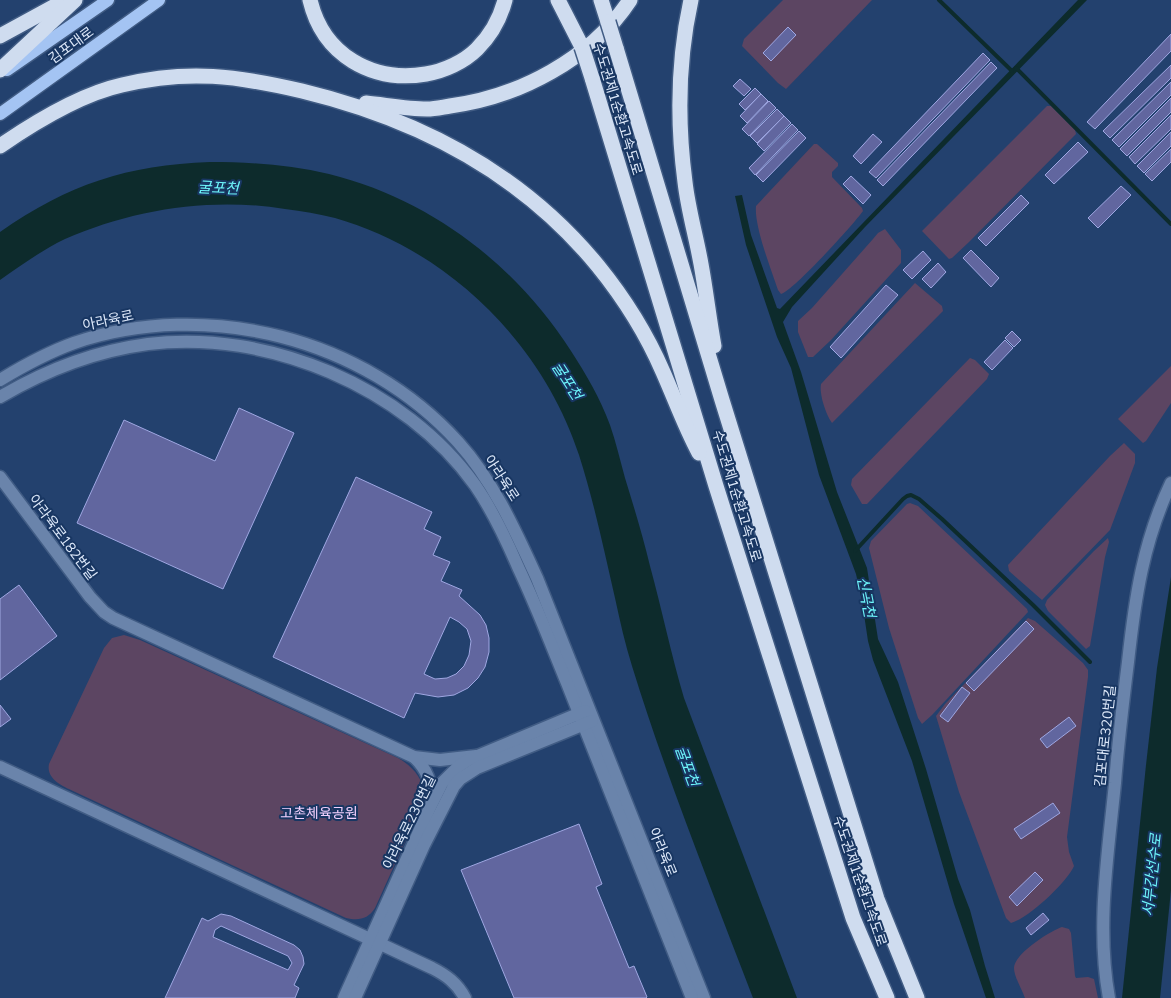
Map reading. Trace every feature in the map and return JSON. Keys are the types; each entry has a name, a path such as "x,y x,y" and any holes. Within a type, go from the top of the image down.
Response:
{"highway":[{"path":"0,36 66,0"},
{"path":"0,70 75,0"},
{"path":"310,0 313,13 321,28 336,48 352,61 368,69 384,73 412,76 438,72 455,64 476,50 493,31 506,0"},
{"path":"558,0 582,47"},
{"name":"수도권제1순환고속도로","path":"568,0 716,486 853,918 887,998"},
{"name":"수도권제1순환고속도로","path":"601,0 722,400 877,899 916,998"},
{"path":"330,98 428,109 466,104 496,97 538,78 591,44 623,11 630,0"},
{"path":"690,0 681,65 681,149 685,184 701,264 722,400"},
{"path":"0,146 70,104 120,85 160,78 201,75 224,76 272,84 330,98 397,120 455,147 497,173 535,202 569,234 598,266 625,302 646,338 663,371 684,426 716,486"}],"main road":[{"name":"김포대로","path":"0,76 108,0"},
{"name":"김포대로","path":"0,114 159,0"}],"street":[{"name":"아라육로","path":"1,378 74,343 135,329 182,325 231,327 297,340 339,357 380,378 413,400 442,426 467,453 488,481 517,534 533,570 692,998"},
{"name":"아라육로","path":"0,397 51,371 96,354 149,344 183,342 236,345 272,353 321,369 370,391 401,411 435,440 466,473 486,502 504,534 587,717 704,998"},
{"path":"0,408 13,389"},
{"name":"아라육로182번길","path":"0,477 90,597 104,612 128,626 414,756"},
{"name":"김포대로320번길","path":"1109,998 1104,955 1104,889 1130,645 1142,568 1151,534 1171,483"},
{"name":"아라육로230번길","path":"355,998 375,942 433,800 442,783 459,766 476,756 587,717"},
{"name":"아라육로230번길","path":"344,998 375,942 447,797 460,779 477,768 587,717"},
{"path":"414,756 440,760 476,756"},
{"path":"414,756 425,769 429,778 433,800"},
{"path":"0,767 446,976 456,984 464,998"}],"green space":[{"path":"783,0 872,0 786,89 742,46 744,39"},
{"path":"1047,106 1051,106 1075,130 1076,134 969,242 949,259 922,231"},
{"path":"814,144 817,144 838,163 838,166 832,172 832,177 863,211 809,270 781,294 760,236 756,206"},
{"path":"885,229 901,250 901,263 831,340 813,357 808,357 798,332 798,321 812,308 878,233"},
{"path":"915,283 942,306 943,311 832,423 827,415 821,393 821,384"},
{"path":"970,358 975,360 989,374 987,379 867,504 862,504 851,485 852,479"},
{"path":"1171,366 1171,403 1143,443 1118,419"},
{"path":"1124,443 1135,454 1135,463 1110,530 1042,600 1009,571 1008,565"},
{"path":"910,503 918,506 1028,612 922,724 918,718 889,628 869,548 871,541"},
{"path":"1108,538 1109,542 1090,646 1086,649 1048,611 1045,605 1047,600"},
{"path":"1028,618 1035,621 1083,663 1088,670 1088,677 1067,837 1069,852 1074,866 1064,881 1047,899 1019,920 1011,923 1006,918 959,792 936,716 945,704"},
{"name":"고촌체육공원","path":"124,635 140,640 398,758 415,771 422,783 422,804 375,908 369,915 359,919 346,918 69,789 52,778 49,764 104,648 112,638"},
{"path":"1062,927 1069,929 1071,933 1076,978 1088,977 1094,979 1098,998 1025,998 1015,975 1014,968 1016,962 1026,950 1049,933"}],"water":[{"name":"신곡천","path":"1078,0 1087,0 865,227 792,307 783,322 801,372 837,492 867,568 878,639 898,682 958,879 970,910 995,998 986,998 954,904 912,761 873,660 856,574 819,475 791,368 777,337 746,245 735,196 742,195 751,235 777,308 780,309"},
{"name":"굴포천","path":"210,162 300,168 366,185 402,200 435,218 467,239 524,290 549,319 582,368 602,405 610,425 644,544 684,698 797,998 753,998 675,792 632,666 594,508 579,455 563,414 542,376 516,340 486,307 452,278 416,253 376,233 335,218 298,211 229,204 173,208 118,220 56,243 0,280 0,232 25,215 50,201 100,180 152,167"},
{"name":"서부간선수로","path":"1171,577 1171,890 1160,998 1122,998 1157,668"}],"building":[{"path":"788,27 796,35 771,61 763,53"},
{"path":"1171,34 1171,51 1095,129 1087,122"},
{"path":"983,53 990,60 876,178 869,172"},
{"path":"991,62 997,68 883,186 877,180"},
{"path":"1171,65 1171,78 1110,138 1103,131"},
{"path":"740,79 751,89 744,96 733,86"},
{"path":"1171,82 1171,95 1119,147 1112,140"},
{"path":"755,88 761,94 745,110 739,104"},
{"path":"761,94 768,101 747,123 740,116"},
{"path":"1171,98 1171,112 1127,156 1120,149"},
{"path":"769,101 776,108 749,136 742,129"},
{"path":"777,109 784,116 757,143 750,136"},
{"path":"1171,115 1171,129 1135,164 1129,157"},
{"path":"784,116 791,123 764,151 757,144"},
{"path":"792,124 798,130 755,175 749,168"},
{"path":"799,131 806,138 763,182 756,175"},
{"path":"1171,132 1171,146 1144,173 1137,166"},
{"path":"873,134 882,142 861,164 853,156"},
{"path":"1078,142 1088,152 1054,184 1045,175"},
{"path":"1171,149 1171,162 1152,181 1145,174"},
{"path":"851,176 871,195 863,204 843,184"},
{"path":"1121,186 1131,195 1098,228 1088,218"},
{"path":"1021,195 1029,203 986,246 978,238"},
{"path":"971,250 999,278 991,287 963,258"},
{"path":"923,251 931,260 912,279 903,270"},
{"path":"938,263 946,272 931,288 922,279"},
{"path":"886,285 898,295 841,358 830,347"},
{"path":"1012,331 1021,340 1014,347 1005,338"},
{"path":"1005,340 1013,348 992,370 984,362"},
{"path":"239,408 294,433 223,589 77,523 124,420 215,461"},
{"path":"356,477 432,512 424,529 441,537 433,555 450,562 441,581 462,590 459,596 480,615 486,625 489,638 489,652 485,667 468,688 454,695 438,697 415,693 404,718 273,657","holes":["450,617 467,629 471,641 469,655 464,666 456,674 447,678 435,679 424,674"]},
{"path":"19,585 57,636 0,680 0,599"},
{"path":"1026,621 1034,629 974,691 966,683"},
{"path":"962,687 970,693 948,722 940,716"},
{"path":"0,705 11,719 0,727"},
{"path":"1069,717 1076,726 1047,748 1040,739"},
{"path":"1053,803 1060,813 1021,839 1014,829"},
{"path":"579,824 602,884 596,887 629,968 634,966 646,998 514,998 461,870"},
{"path":"1035,872 1043,880 1017,906 1009,897"},
{"path":"1043,913 1049,920 1031,935 1026,928"},
{"path":"221,914 231,916 294,945 300,950 304,964 294,985 299,988 295,998 165,998 202,918 208,921","holes":["221,926 288,956 292,963 288,970 213,937 215,930"]}],"waterway":[{"path":"939,0 1012,71"},
{"path":"1016,68 1171,224"},
{"path":"855,551 903,499 911,495 919,499 942,519 1090,662"}]}
